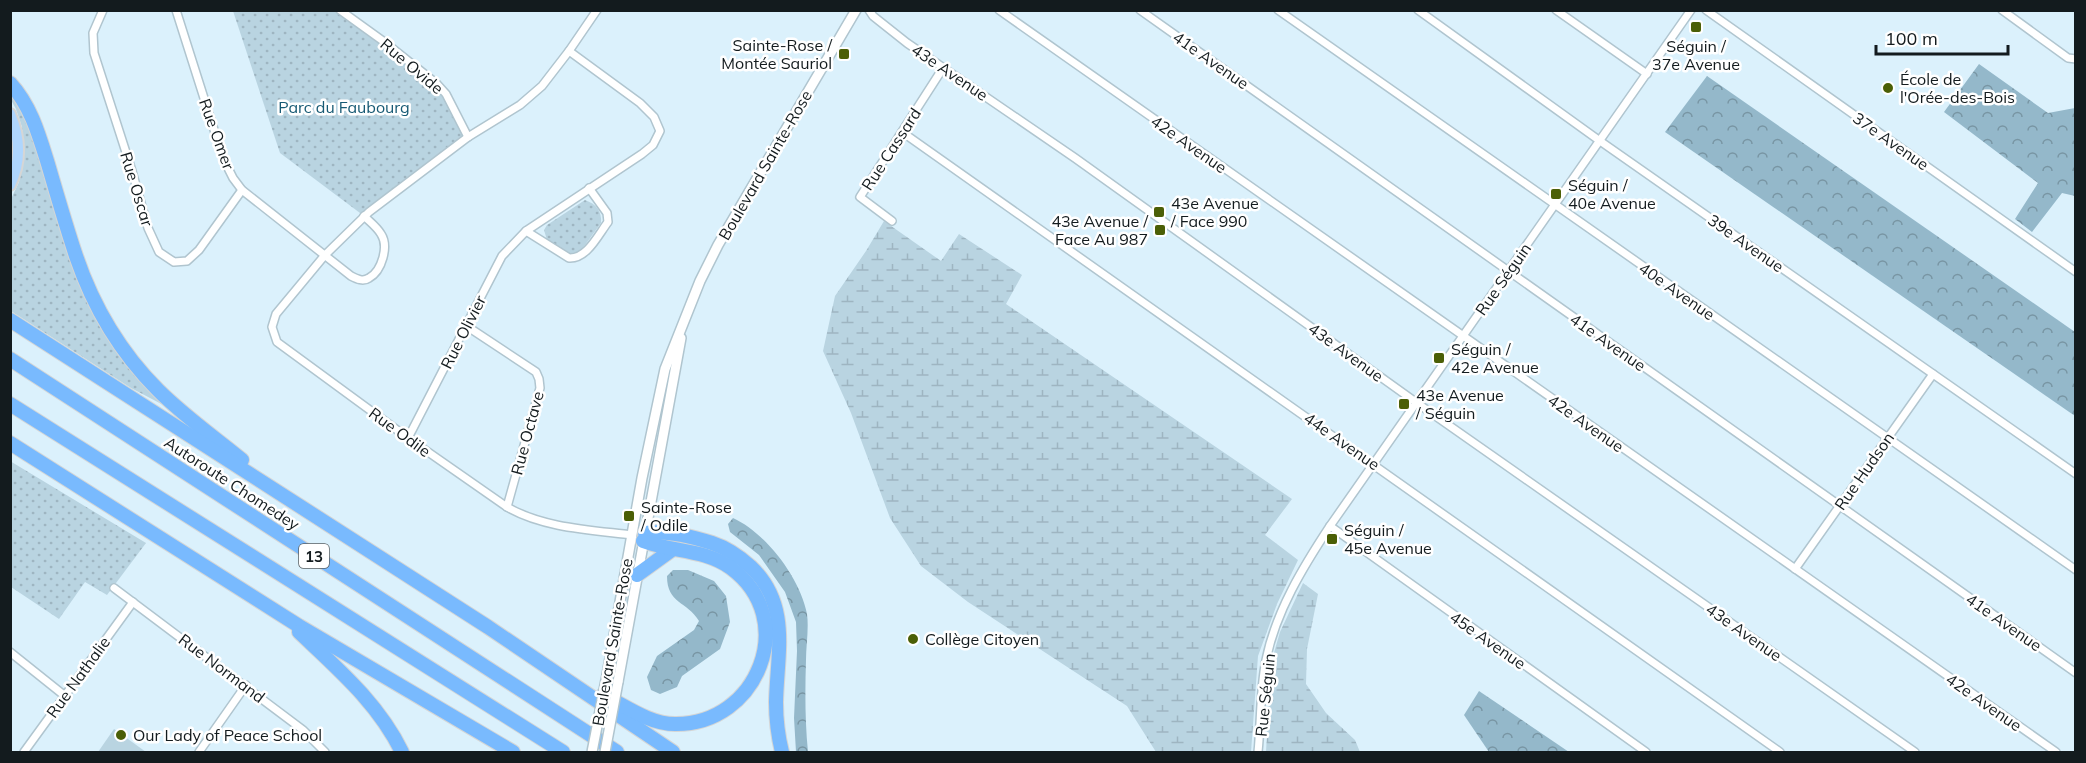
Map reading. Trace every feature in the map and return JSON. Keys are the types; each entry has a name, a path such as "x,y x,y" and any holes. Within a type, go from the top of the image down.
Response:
{"highway":[{"path":"10,82 26,104 33,120 79,265 95,301 118,341 140,370 173,404 295,503"},
{"path":"10,320 551,669 673,753"},
{"name":"Autoroute Chomedey","path":"10,359 616,753"},
{"name":"13","path":"10,404 562,753"},
{"path":"10,443 280,614 513,753"},
{"path":"10,449 69,481"},
{"path":"640,536 654,532 721,547 746,563 767,586 780,626 777,715 782,753"},
{"path":"551,669 659,722 684,723 724,711 738,699 756,676 763,659 766,631 760,607 749,585 731,568 706,555 673,549 640,536"},
{"path":"637,575 673,549"},
{"path":"280,614 357,687 387,725 402,753"}],"main road":[{"path":"10,114 18,144 17,166 10,185"}],"street":[{"name":"Rue Oscar","path":"103,10 93,33 94,53 148,228 159,252 174,262 187,261 199,250 242,190"},
{"name":"Rue Omer","path":"176,10 223,158 233,178 242,190 325,255"},
{"name":"Rue Ovide","path":"340,10 383,40 437,84 446,94 468,137"},
{"name":"Rue Odile","path":"597,10 542,86 520,105 468,137 364,216 325,255 276,314 272,327 277,342 507,507 544,522 640,536"},
{"name":"Boulevard Sainte-Rose","path":"592,753 684,323 700,281 718,245 856,10"},
{"name":"43e Avenue","path":"869,10 898,36 943,68 1075,158 1417,403 1915,753"},
{"name":"42e Avenue","path":"999,10 2056,753"},
{"name":"41e Avenue","path":"1140,10 2076,673"},
{"name":"39e Avenue","path":"1418,10 1600,141 2076,474"},
{"path":"1556,10 1647,74"},
{"name":"Rue Séguin","path":"1258,753 1266,662 1272,640 1294,587 1308,561 1330,526 1691,10"},
{"name":"37e Avenue","path":"1706,10 2076,272"},
{"path":"2002,10 2068,58 2076,59"},
{"name":"40e Avenue","path":"1283,12 1555,206 2076,570"},
{"name":"Rue Olivier","path":"408,438 502,256 526,231 642,154 653,145 660,131 654,117 640,103 569,51"},
{"name":"Rue Cassard","path":"892,222 860,197 943,68"},
{"name":"44e Avenue","path":"902,132 1780,753"},
{"path":"526,231 569,258 583,255 608,222 607,213 589,188"},
{"path":"325,255 351,276 362,280 370,278 378,268 385,248 382,235 364,216"},
{"name":"Rue Octave","path":"465,325 536,372 539,379 540,388 507,507"},
{"name":"Rue Hudson","path":"1795,569 1933,374"},
{"name":"45e Avenue","path":"1330,526 1646,753"},
{"name":"Boulevard Sainte-Rose","path":"605,753 637,575 640,536"},
{"name":"Rue Normand","path":"114,588 303,730 325,753"},
{"name":"Rue Nathalie","path":"24,753 133,602"},
{"path":"10,652 65,696"},
{"path":"199,753 246,686"}],"green space":[{"name":"Parc du Faubourg","path":"233,11 340,11 437,85 468,137 364,216 280,153"},
{"path":"1979,64 2048,113 2075,108 2075,196 2062,193 2032,232 2015,219 2038,183 1944,112"},
{"path":"1707,76 2075,332 2075,416 1665,132"},
{"path":"10,92 28,118 82,291 97,317 169,408 131,388 11,311 11,199 19,182 24,152 22,127"},
{"path":"585,200 598,208 601,223 580,252 574,255 547,240 544,230 547,225"},
{"path":"884,221 941,261 959,234 1022,275 1006,304 1292,499 1265,535 1298,560 1277,604 1258,656 1251,752 1156,752 1127,706 968,602 921,566 890,518 851,413 823,351 835,296"},
{"path":"10,461 146,543 107,595 85,582 59,619 11,587"},
{"path":"733,518 758,534 769,545 789,572 803,600 808,619 805,695 808,752 796,752 794,718 796,622 785,592 759,555 730,532 728,524"},
{"path":"673,570 688,570 714,581 726,596 730,622 720,649 682,676 677,687 660,694 651,690 647,677 657,656 694,630 699,621 670,592 667,576"},
{"path":"1303,583 1318,594 1307,649 1306,684 1326,713 1355,740 1360,752 1266,752 1271,663 1280,632"},
{"path":"1479,691 1569,752 1489,752 1464,715"},
{"path":"114,729 146,752 98,752"}],"place":[{"name":"Séguin / 37e Avenue","path":"1696,27"},
{"name":"Sainte-Rose / Montée Sauriol","path":"844,54"},
{"name":"École de l'Orée-des-Bois","path":"1888,88"},
{"name":"Séguin / 40e Avenue","path":"1556,194"},
{"name":"43e Avenue / Face 990","path":"1159,212"},
{"name":"43e Avenue / Face Au 987","path":"1160,230"},
{"name":"Séguin / 42e Avenue","path":"1439,358"},
{"name":"43e Avenue / Séguin","path":"1404,404"},
{"name":"Sainte-Rose / Odile","path":"629,516"},
{"name":"Séguin / 45e Avenue","path":"1332,539"},
{"name":"Collège Citoyen","path":"913,639"},
{"name":"Our Lady of Peace School","path":"121,735"}]}
